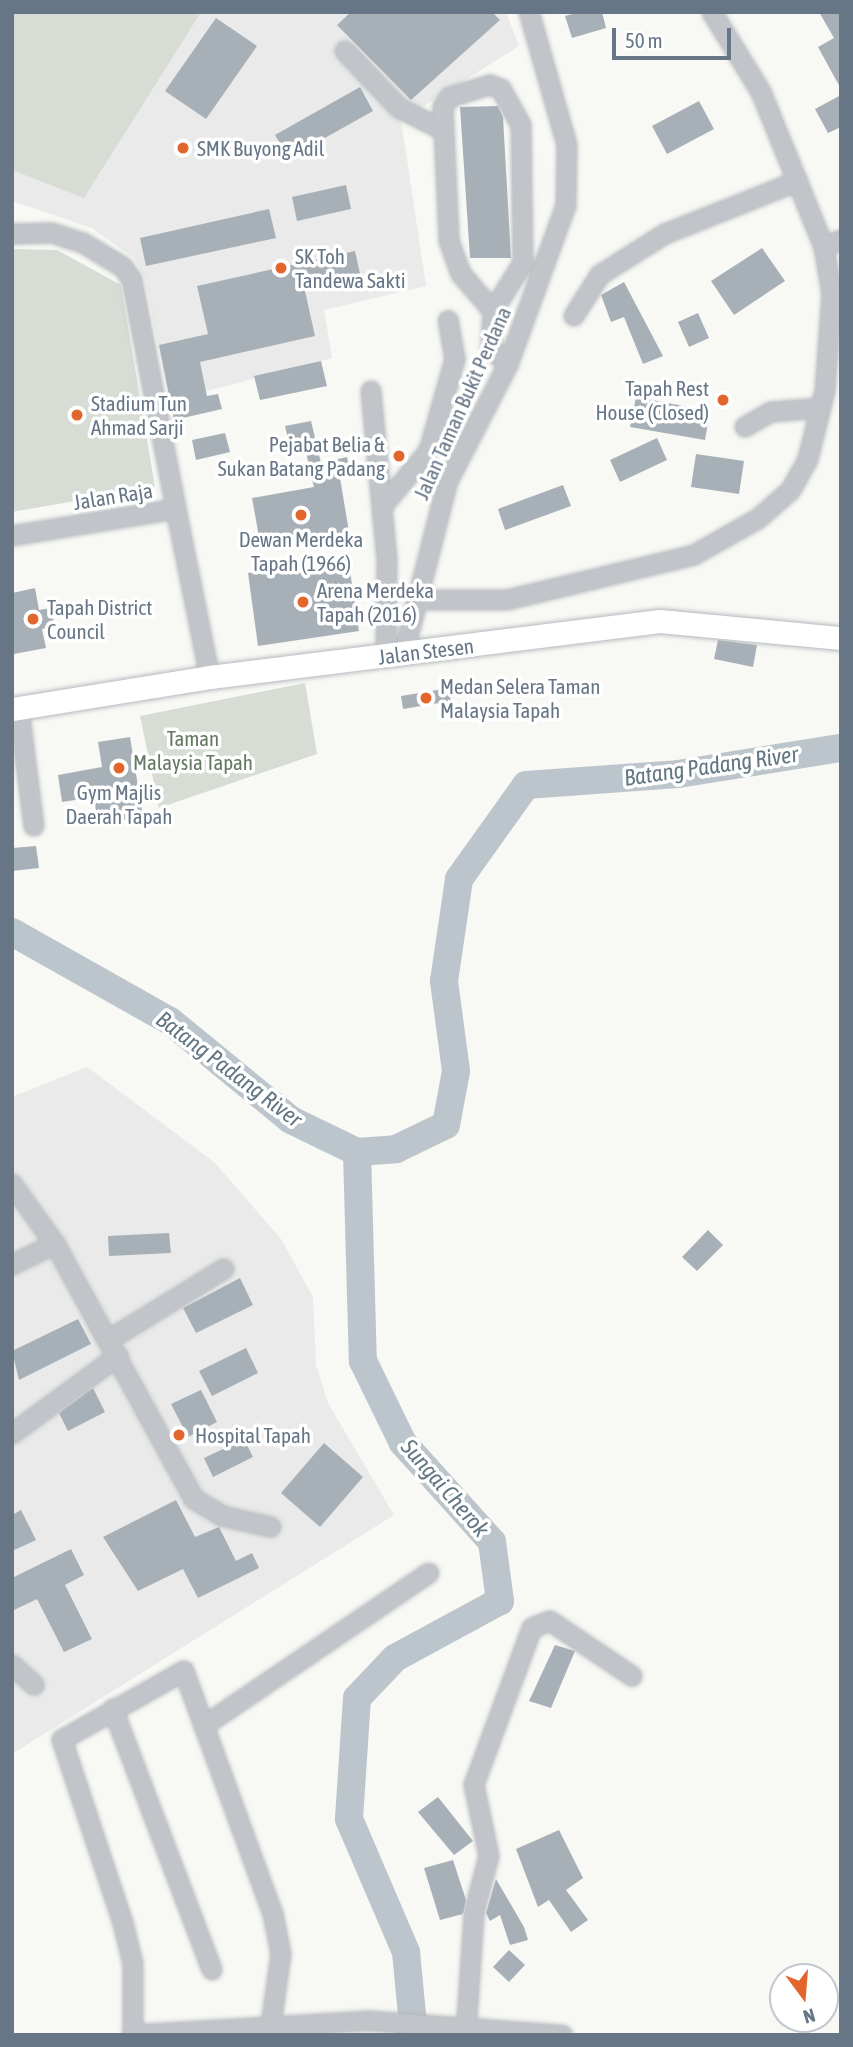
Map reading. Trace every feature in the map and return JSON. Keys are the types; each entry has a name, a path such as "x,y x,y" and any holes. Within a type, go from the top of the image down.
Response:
{"main road":[{"name":"Jalan Stesen","path":"15,709 210,677 660,621 841,638"}],"street":[{"name":"Jalan Taman Bukit Perdana","path":"395,654 417,600 448,481 508,365 566,206 569,177 567,145 529,12"},
{"path":"417,600 507,600 694,555 758,519 791,490 808,458 834,360 832,294 824,247 761,92 712,12"},
{"path":"345,51 399,108 443,130"},
{"path":"493,311 461,274 449,241 443,130 450,97 490,85 501,89 521,125 523,263 493,311 491,348 508,365"},
{"path":"574,316 600,275 665,234 798,181"},
{"path":"12,234 52,233 83,243 123,267 132,280 176,509"},
{"path":"824,247 841,240"},
{"path":"382,507 429,451 455,359 448,321"},
{"path":"371,391 395,654"},
{"path":"745,427 771,412 821,408"},
{"name":"Jalan Raja","path":"12,536 176,509 210,677"},
{"path":"15,709 34,826"},
{"path":"12,1184 55,1244 113,1348 170,1464 194,1499 222,1516 271,1527"},
{"path":"12,1265 55,1244"},
{"path":"12,1434 113,1348 223,1269"},
{"path":"204,1726 429,1573"},
{"path":"466,2030 474,1913 489,1856 474,1785 532,1628 550,1621 632,1676"},
{"path":"12,1665 34,1685"},
{"path":"271,2025 281,1954 273,1914 184,1671 62,1740 123,1923 133,1964 133,2035 370,2021 436,2022 466,2030 562,2035"},
{"path":"113,1709 212,1970"}],"shaded area":[{"name":"SMK Buyong Adil","path":"12,12 506,12 519,46 401,120 426,286 324,310 332,358 169,401 145,278 134,258 92,228 12,201"},
{"name":"Hospital Tapah","path":"87,1067 215,1163 281,1239 313,1297 316,1365 328,1403 394,1515 12,1754 12,1097"}],"green space":[{"path":"12,12 201,12 84,198 12,170"},
{"name":"Stadium Tun Ahmad Sarji","path":"12,249 57,250 121,285 155,487 12,512"},
{"name":"Taman Malaysia Tapah","path":"305,683 317,754 159,808 140,716"}],"building":[{"path":"351,12 492,12 500,20 411,100 337,25"},
{"path":"580,12 602,12 606,28 572,38 565,16"},
{"path":"819,12 841,12 841,89 818,47 834,38"},
{"path":"216,18 257,46 206,119 165,91"},
{"path":"360,87 373,111 289,158 275,135"},
{"path":"841,95 841,127 828,133 815,109"},
{"path":"699,101 714,129 667,154 652,126"},
{"path":"498,106 503,117 511,258 470,258 460,107"},
{"path":"346,185 351,209 297,221 292,197"},
{"path":"269,209 276,238 146,266 140,238"},
{"path":"762,248 785,281 734,315 711,281"},
{"path":"355,251 361,278 305,291 315,336 200,362 207,396 218,394 222,409 174,420 159,345 208,334 197,286"},
{"path":"624,282 663,356 643,364 624,317 611,322 601,295"},
{"path":"698,313 709,338 689,347 678,322"},
{"path":"321,361 327,386 260,400 254,376"},
{"path":"636,397 710,411 705,440 630,427"},
{"name":"Dewan Merdeka Tapah (1966)","path":"311,421 321,463 347,457 351,476 340,478 349,532 261,548 252,498 314,487 304,444 290,447 285,426"},
{"path":"225,433 230,452 196,460 192,440"},
{"path":"657,438 667,460 620,482 610,460"},
{"path":"696,454 744,461 739,494 691,487"},
{"path":"563,485 571,506 505,530 498,509"},
{"name":"Arena Merdeka Tapah (2016)","path":"348,558 359,631 258,646 248,573"},
{"name":"Tapah District Council","path":"35,588 39,610 51,608 55,627 42,629 46,648 14,654 12,593"},
{"path":"718,640 757,645 753,667 714,659"},
{"name":"Medan Selera Taman Malaysia Tapah","path":"449,688 451,701 403,709 401,696"},
{"name":"Gym Majlis Daerah Tapah","path":"130,737 143,817 98,825 94,797 62,802 58,775 102,767 98,742"},
{"path":"36,846 39,868 12,871 12,848"},
{"path":"708,1230 723,1245 697,1271 682,1257"},
{"path":"169,1233 171,1253 109,1256 108,1236"},
{"path":"240,1278 253,1305 196,1333 183,1308"},
{"path":"78,1319 91,1344 19,1380 12,1351"},
{"path":"246,1348 258,1373 212,1396 199,1371"},
{"path":"93,1388 105,1412 68,1431 59,1413"},
{"path":"201,1390 217,1422 188,1437 171,1404"},
{"path":"244,1439 253,1457 213,1477 204,1458"},
{"path":"324,1443 363,1477 320,1527 281,1493"},
{"path":"176,1500 195,1537 219,1527 236,1561 252,1553 259,1568 198,1598 183,1569 138,1591 103,1537"},
{"path":"21,1510 36,1540 12,1551 12,1515"},
{"path":"71,1549 84,1575 65,1585 92,1639 64,1652 37,1599 12,1611 12,1578"},
{"path":"555,1645 575,1651 551,1708 529,1701"},
{"path":"438,1797 473,1841 454,1855 418,1812"},
{"path":"559,1830 583,1878 566,1890 588,1920 571,1932 549,1900 538,1907 516,1849"},
{"path":"453,1860 466,1900 463,1914 440,1920 424,1868"},
{"path":"496,1879 524,1927 528,1940 510,1945 500,1915 490,1921 486,1913"},
{"path":"509,1950 525,1965 509,1982 493,1967"}],"waterway":[{"name":"Batang Padang River","path":"12,932 170,1021 291,1120 357,1152 396,1149 446,1125 456,1071 444,981 459,879 526,785 678,774 841,748"},
{"name":"Sungai Cherok","path":"357,1152 363,1361 403,1443 492,1542 500,1601 395,1658 357,1698 349,1819 406,1952 413,2025 409,2035"}],"place":[{"name":"SMK Buyong Adil","path":"183,148"},
{"name":"SK Toh Tandewa Sakti","path":"281,268"},
{"name":"Tapah Rest House (Closed)","path":"723,400"},
{"name":"Stadium Tun Ahmad Sarji","path":"77,415"},
{"name":"Pejabat Belia & Sukan Batang Padang","path":"399,456"},
{"name":"Dewan Merdeka Tapah (1966)","path":"301,515"},
{"name":"Arena Merdeka Tapah (2016)","path":"303,602"},
{"name":"Tapah District Council","path":"33,619"},
{"name":"Medan Selera Taman Malaysia Tapah","path":"426,698"},
{"name":"Gym Majlis Daerah Tapah","path":"119,768"},
{"name":"Hospital Tapah","path":"179,1435"}]}
